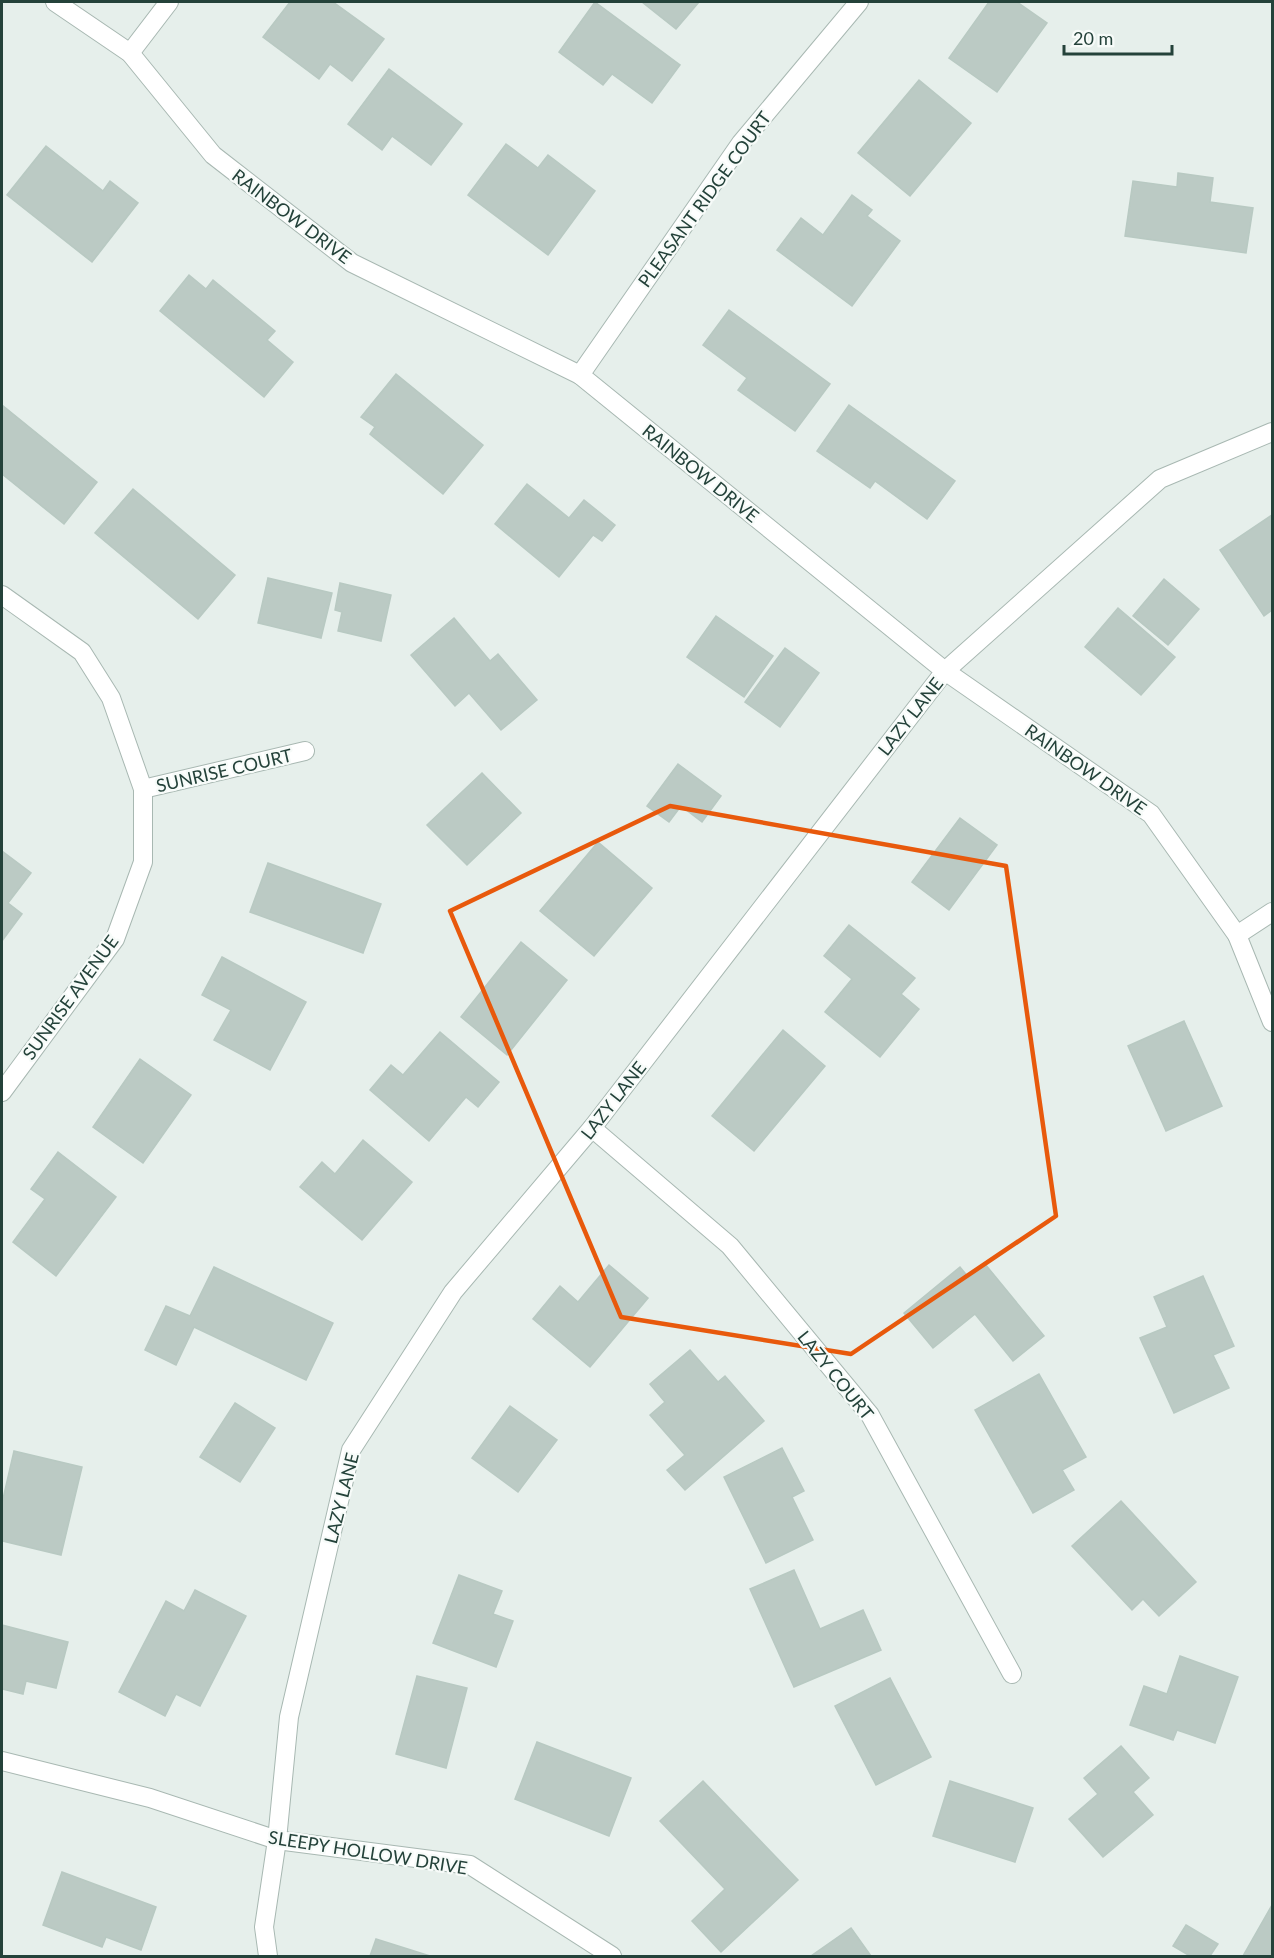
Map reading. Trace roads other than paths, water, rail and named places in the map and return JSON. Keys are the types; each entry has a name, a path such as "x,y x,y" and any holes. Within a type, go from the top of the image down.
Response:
{"street":[{"name":"RAINBOW DRIVE","path":"55,2 130,53 213,155 352,263 580,375 945,671 1151,814 1237,935 1272,1023"},
{"path":"130,53 169,2"},
{"name":"PLEASANT RIDGE COURT","path":"580,375 741,143 859,2"},
{"name":"LAZY LANE","path":"268,1956 264,1927 290,1717 351,1450 453,1292 592,1128 945,671 1160,479 1272,432"},
{"name":"SUNRISE AVENUE","path":"2,595 82,652 111,698 143,789 142,862 115,939 2,1092"},
{"name":"SUNRISE COURT","path":"143,789 305,751"},
{"path":"1237,935 1272,912"},
{"name":"LAZY COURT","path":"592,1128 730,1246 870,1414 1012,1674"},
{"name":"SLEEPY HOLLOW DRIVE","path":"2,1761 150,1798 276,1840 470,1864 612,1956"}]}
